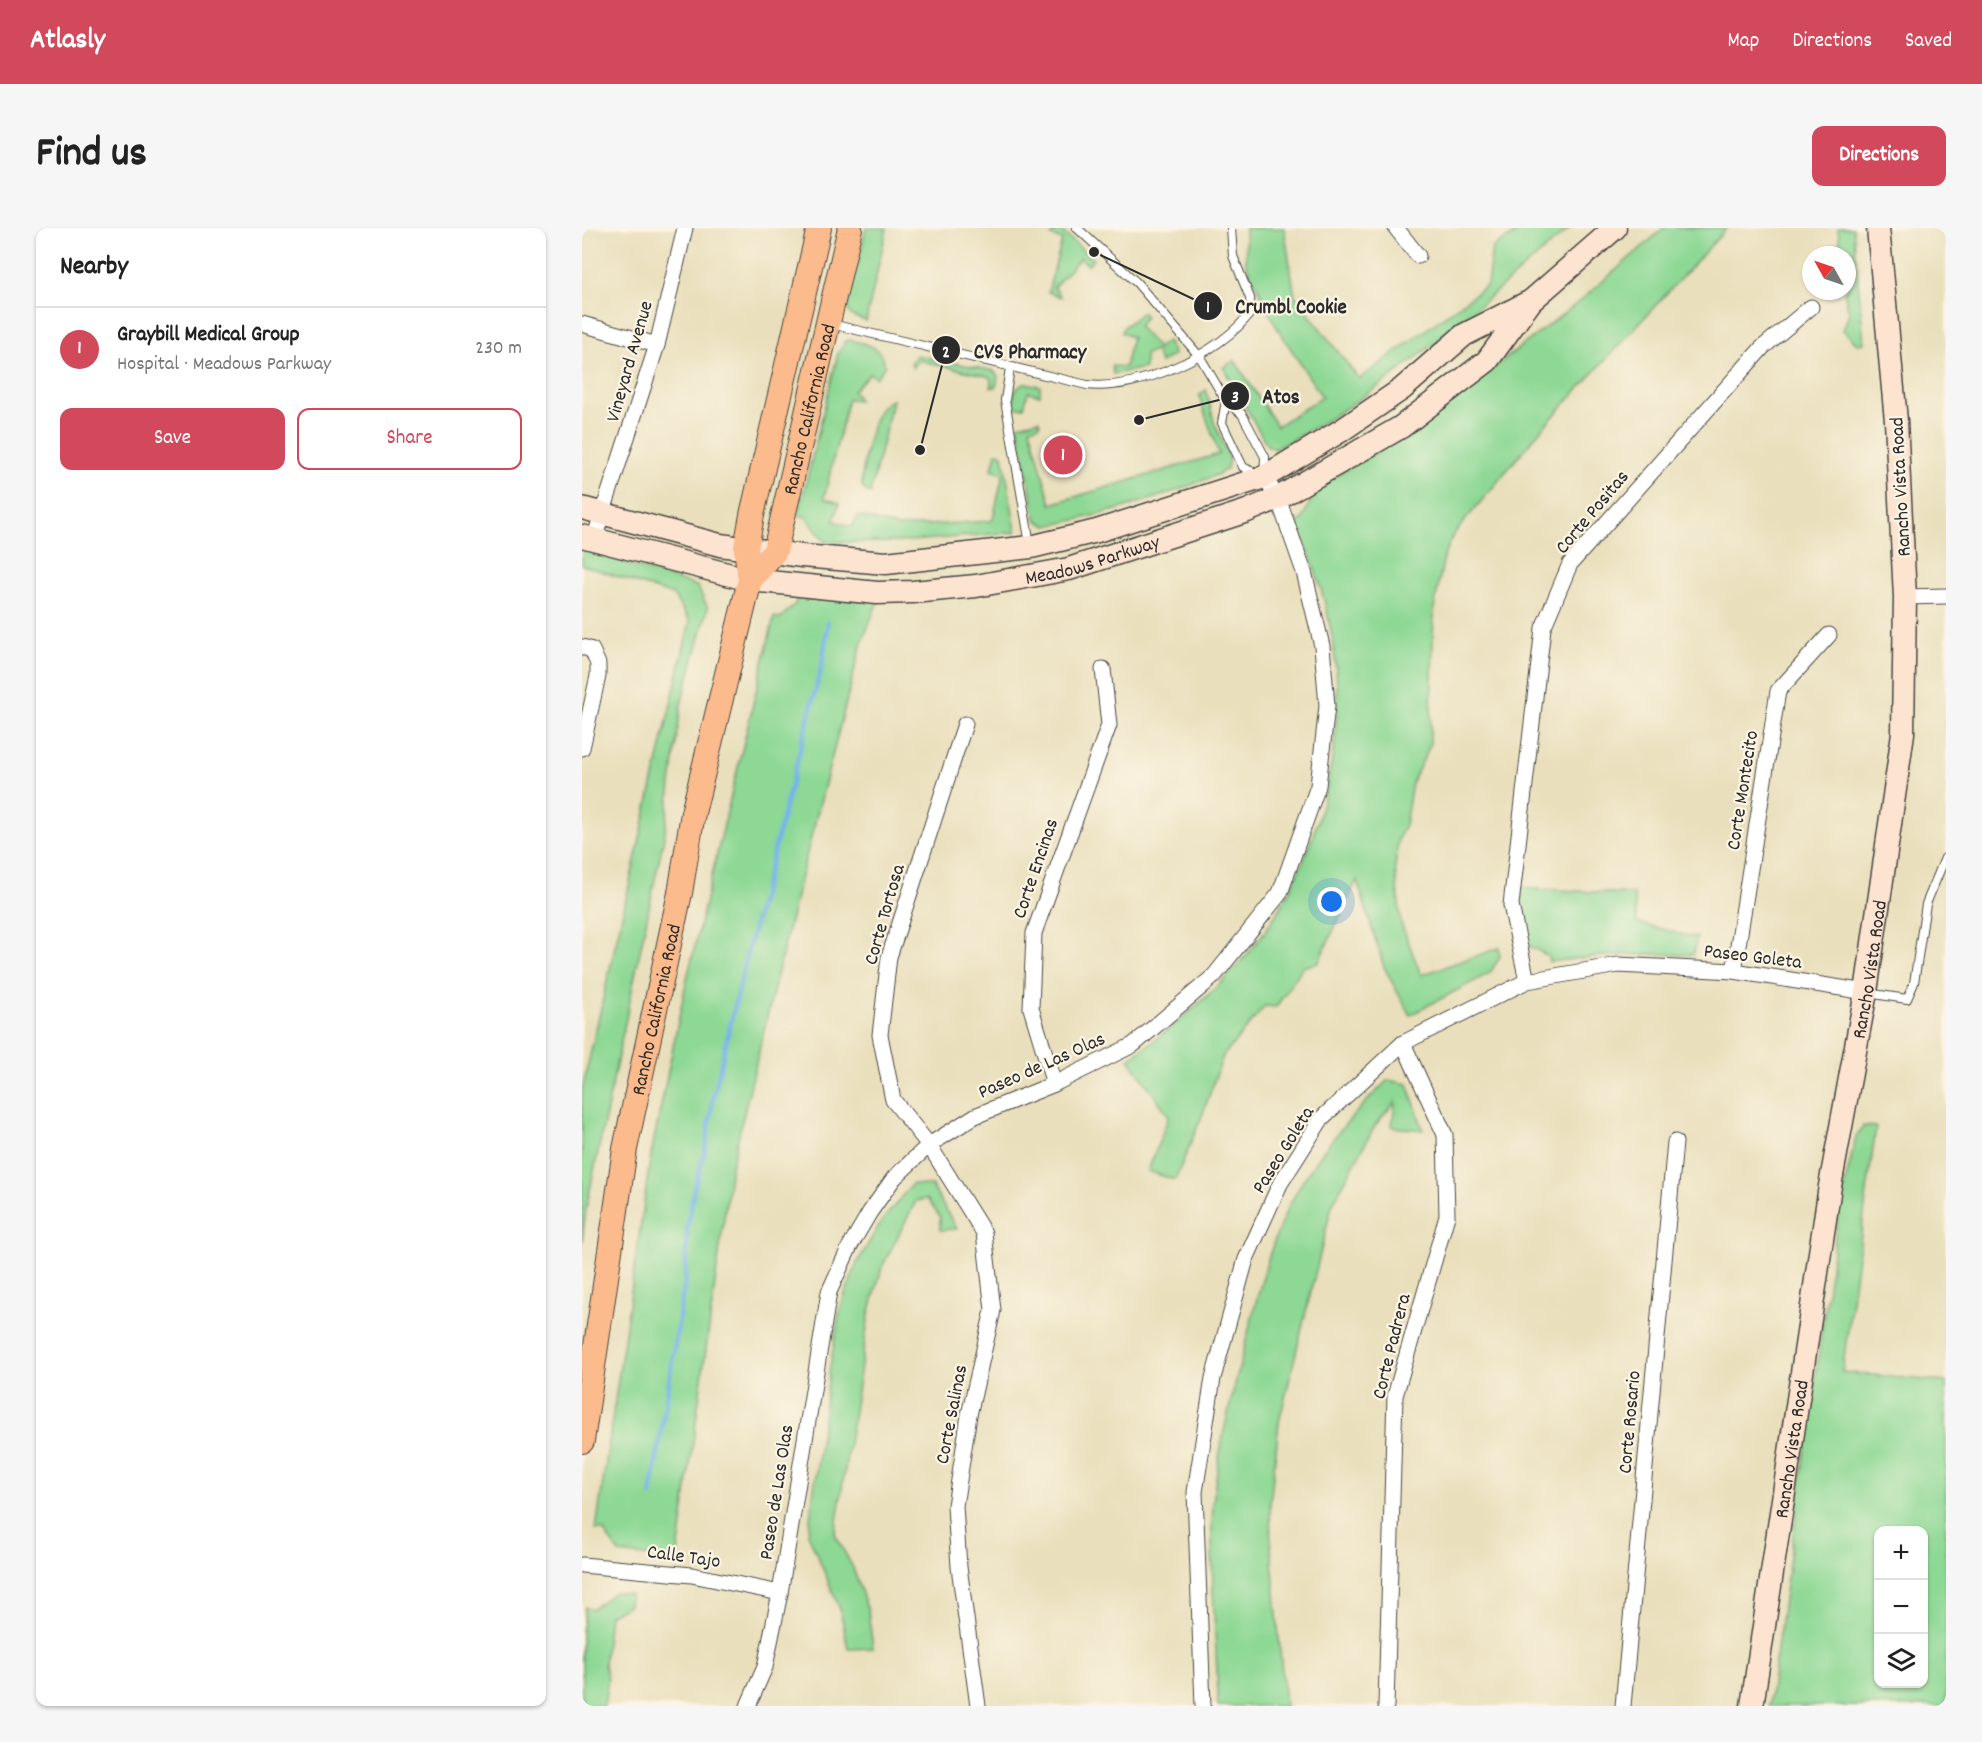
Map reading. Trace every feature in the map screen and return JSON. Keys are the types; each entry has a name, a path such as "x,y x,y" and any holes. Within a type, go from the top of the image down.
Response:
{"main road":[{"name":"Rancho California Road","path":"582,1442 625,1149 680,893 693,813 750,580 746,548 819,228"},
{"name":"Rancho California Road","path":"750,580 776,552 850,228"},
{"name":"Meadows Parkway","path":"588,537 750,580 877,593 913,592 1027,578 1069,569 1247,511 1278,498 1401,426 1487,361 1531,301 1615,228"},
{"name":"Rancho Vista Road","path":"1752,1706 1830,1186 1866,992 1903,733 1905,597 1896,421 1878,228"},
{"name":"Meadows Parkway","path":"592,512 720,545 886,562 1031,547 1097,531 1264,477 1342,430 1402,389 1464,335 1531,301"}],"street":[{"name":"Vineyard Avenue","path":"588,537 592,512 657,345 685,228"},
{"path":"1396,228 1418,256"},
{"name":"Corte Positas","path":"1527,981 1511,905 1543,628 1570,564 1762,348 1811,307"},
{"path":"582,324 657,345"},
{"name":"Paseo de Las Olas","path":"748,1706 765,1667 780,1593 829,1292 850,1246 870,1212 894,1178 929,1145 975,1116 1054,1084 1133,1045 1214,976 1280,893 1318,786 1327,706 1320,636 1305,572 1278,498 1264,477"},
{"path":"1905,597 1946,596"},
{"name":"Corte Montecito","path":"1734,971 1778,691 1829,635"},
{"path":"582,647 592,650 598,664 582,748"},
{"name":"Corte Encinas","path":"1054,1084 1031,1008 1034,933 1109,725 1103,669"},
{"name":"Corte Tortosa","path":"929,1145 893,1101 880,1035 889,957 965,724"},
{"name":"Paseo Goleta","path":"1203,1706 1195,1492 1213,1378 1246,1259 1280,1184 1322,1118 1403,1044 1527,981 1618,965 1734,971 1866,992"},
{"name":"Corte Padrera","path":"1386,1706 1395,1396 1447,1215 1445,1135 1403,1044"},
{"name":"Corte Rosario","path":"1623,1706 1675,1143"},
{"name":"Corte Salinas","path":"929,1145 984,1233 993,1310 969,1415 955,1506 959,1567 978,1706"},
{"name":"Calle Tajo","path":"582,1565 692,1575 780,1593"}],"lane":[{"path":"1077,228 1137,284 1200,357 1226,401 1242,414 1265,457 1264,477 1243,467 1222,423 1226,401"},
{"path":"827,323 1010,368 1101,387 1122,384 1200,357 1251,312 1250,298 1233,256 1231,228"},
{"path":"1010,368 1005,400 1031,547"},
{"path":"1866,992 1907,999 1914,983 1926,904 1945,858"}],"green space":[{"path":"866,228 887,228 866,321 852,316 847,309"},
{"path":"1058,228 1093,259 1088,265 1080,258 1054,287 1061,297 1048,292 1062,240 1051,236"},
{"path":"1245,228 1284,228 1295,296 1359,379 1487,285 1492,248 1524,228 1570,228 1429,348 1392,376 1354,403 1274,449 1267,445 1223,367 1235,361 1277,426 1322,397 1276,326 1246,264"},
{"path":"1664,228 1727,228 1538,433 1453,535 1444,556 1434,608 1430,745 1412,783 1405,825 1398,839 1395,868 1401,923 1421,975 1499,948 1500,957 1490,973 1410,1015 1384,967 1357,880 1318,963 1303,967 1276,1007 1265,1006 1223,1056 1202,1116 1175,1180 1148,1171 1169,1116 1129,1059 1195,1007 1226,978 1254,946 1277,913 1296,877 1312,838 1324,797 1333,755 1337,713 1336,671 1325,603 1296,523 1302,520 1312,497 1309,491 1407,434 1580,301"},
{"path":"1838,228 1853,228 1855,246 1840,246"},
{"path":"1856,259 1864,343 1857,344 1843,330 1849,313 1846,300 1856,300"},
{"path":"1144,313 1145,317 1138,326 1158,348 1167,341 1174,354 1160,363 1156,351 1145,354 1145,368 1113,374 1112,366 1125,367 1132,337 1122,333 1123,328"},
{"path":"851,340 877,350 885,366 876,378 870,373 853,391 859,400 848,399 824,498 839,503 834,521 852,527 858,516 899,527 990,521 993,519 1003,474 992,469 996,453 1000,452 1003,455 1016,532 899,542 825,542 806,517 798,515 838,353 846,341"},
{"path":"916,355 994,371 998,376 996,387 991,387 991,379 987,376 918,360 913,368 911,363"},
{"path":"1026,383 1040,386 1040,395 1028,392 1024,407 1015,408 1015,393"},
{"path":"1206,390 1214,422 1229,458 1227,469 1177,490 1113,511 1047,526 1036,520 1018,425 1039,420 1040,425 1030,428 1051,504 1219,454 1199,396"},
{"path":"893,399 870,494 863,488 862,482 869,438 878,412"},
{"path":"582,549 697,586 708,608 681,704 665,832 586,1209 582,1243 582,1090 690,621 673,595 582,565"},
{"path":"797,596 878,601 861,645 801,876 731,1167 677,1560 619,1553 603,1530 596,1530 651,1155 686,983 774,617 780,618 795,604"},
{"path":"1520,888 1634,894 1637,923 1697,938 1693,955 1621,955 1549,962 1548,956 1532,947 1526,948"},
{"path":"1388,1080 1408,1084 1423,1130 1392,1127 1395,1102 1376,1124 1332,1205 1279,1422 1270,1504 1271,1548 1285,1706 1218,1706 1212,1570 1213,1499 1225,1428 1261,1284 1276,1235 1300,1186 1334,1138"},
{"path":"1863,1126 1876,1127 1842,1372 1946,1382 1946,1706 1769,1706 1839,1209 1856,1137"},
{"path":"912,1184 932,1186 957,1229 940,1230 940,1217 927,1199 916,1201 882,1267 869,1314 835,1534 853,1568 868,1611 873,1648 848,1649 840,1609 808,1534 830,1367 840,1308 857,1263 881,1222"},
{"path":"614,1592 630,1594 629,1605 609,1615 604,1665 608,1679 604,1706 582,1706 582,1628 585,1607 592,1609"}],"waterway":[{"path":"651,1495 685,1281 687,1229 694,1189 706,1147 713,1098 746,958 822,665 828,622"}],"place":[{"name":"Crumbl Cookie","path":"1094,252"},
{"name":"Atos","path":"1139,420"},
{"name":"CVS Pharmacy","path":"920,450"},
{"name":"Graybill Medical Group","path":"1063,455"}]}
